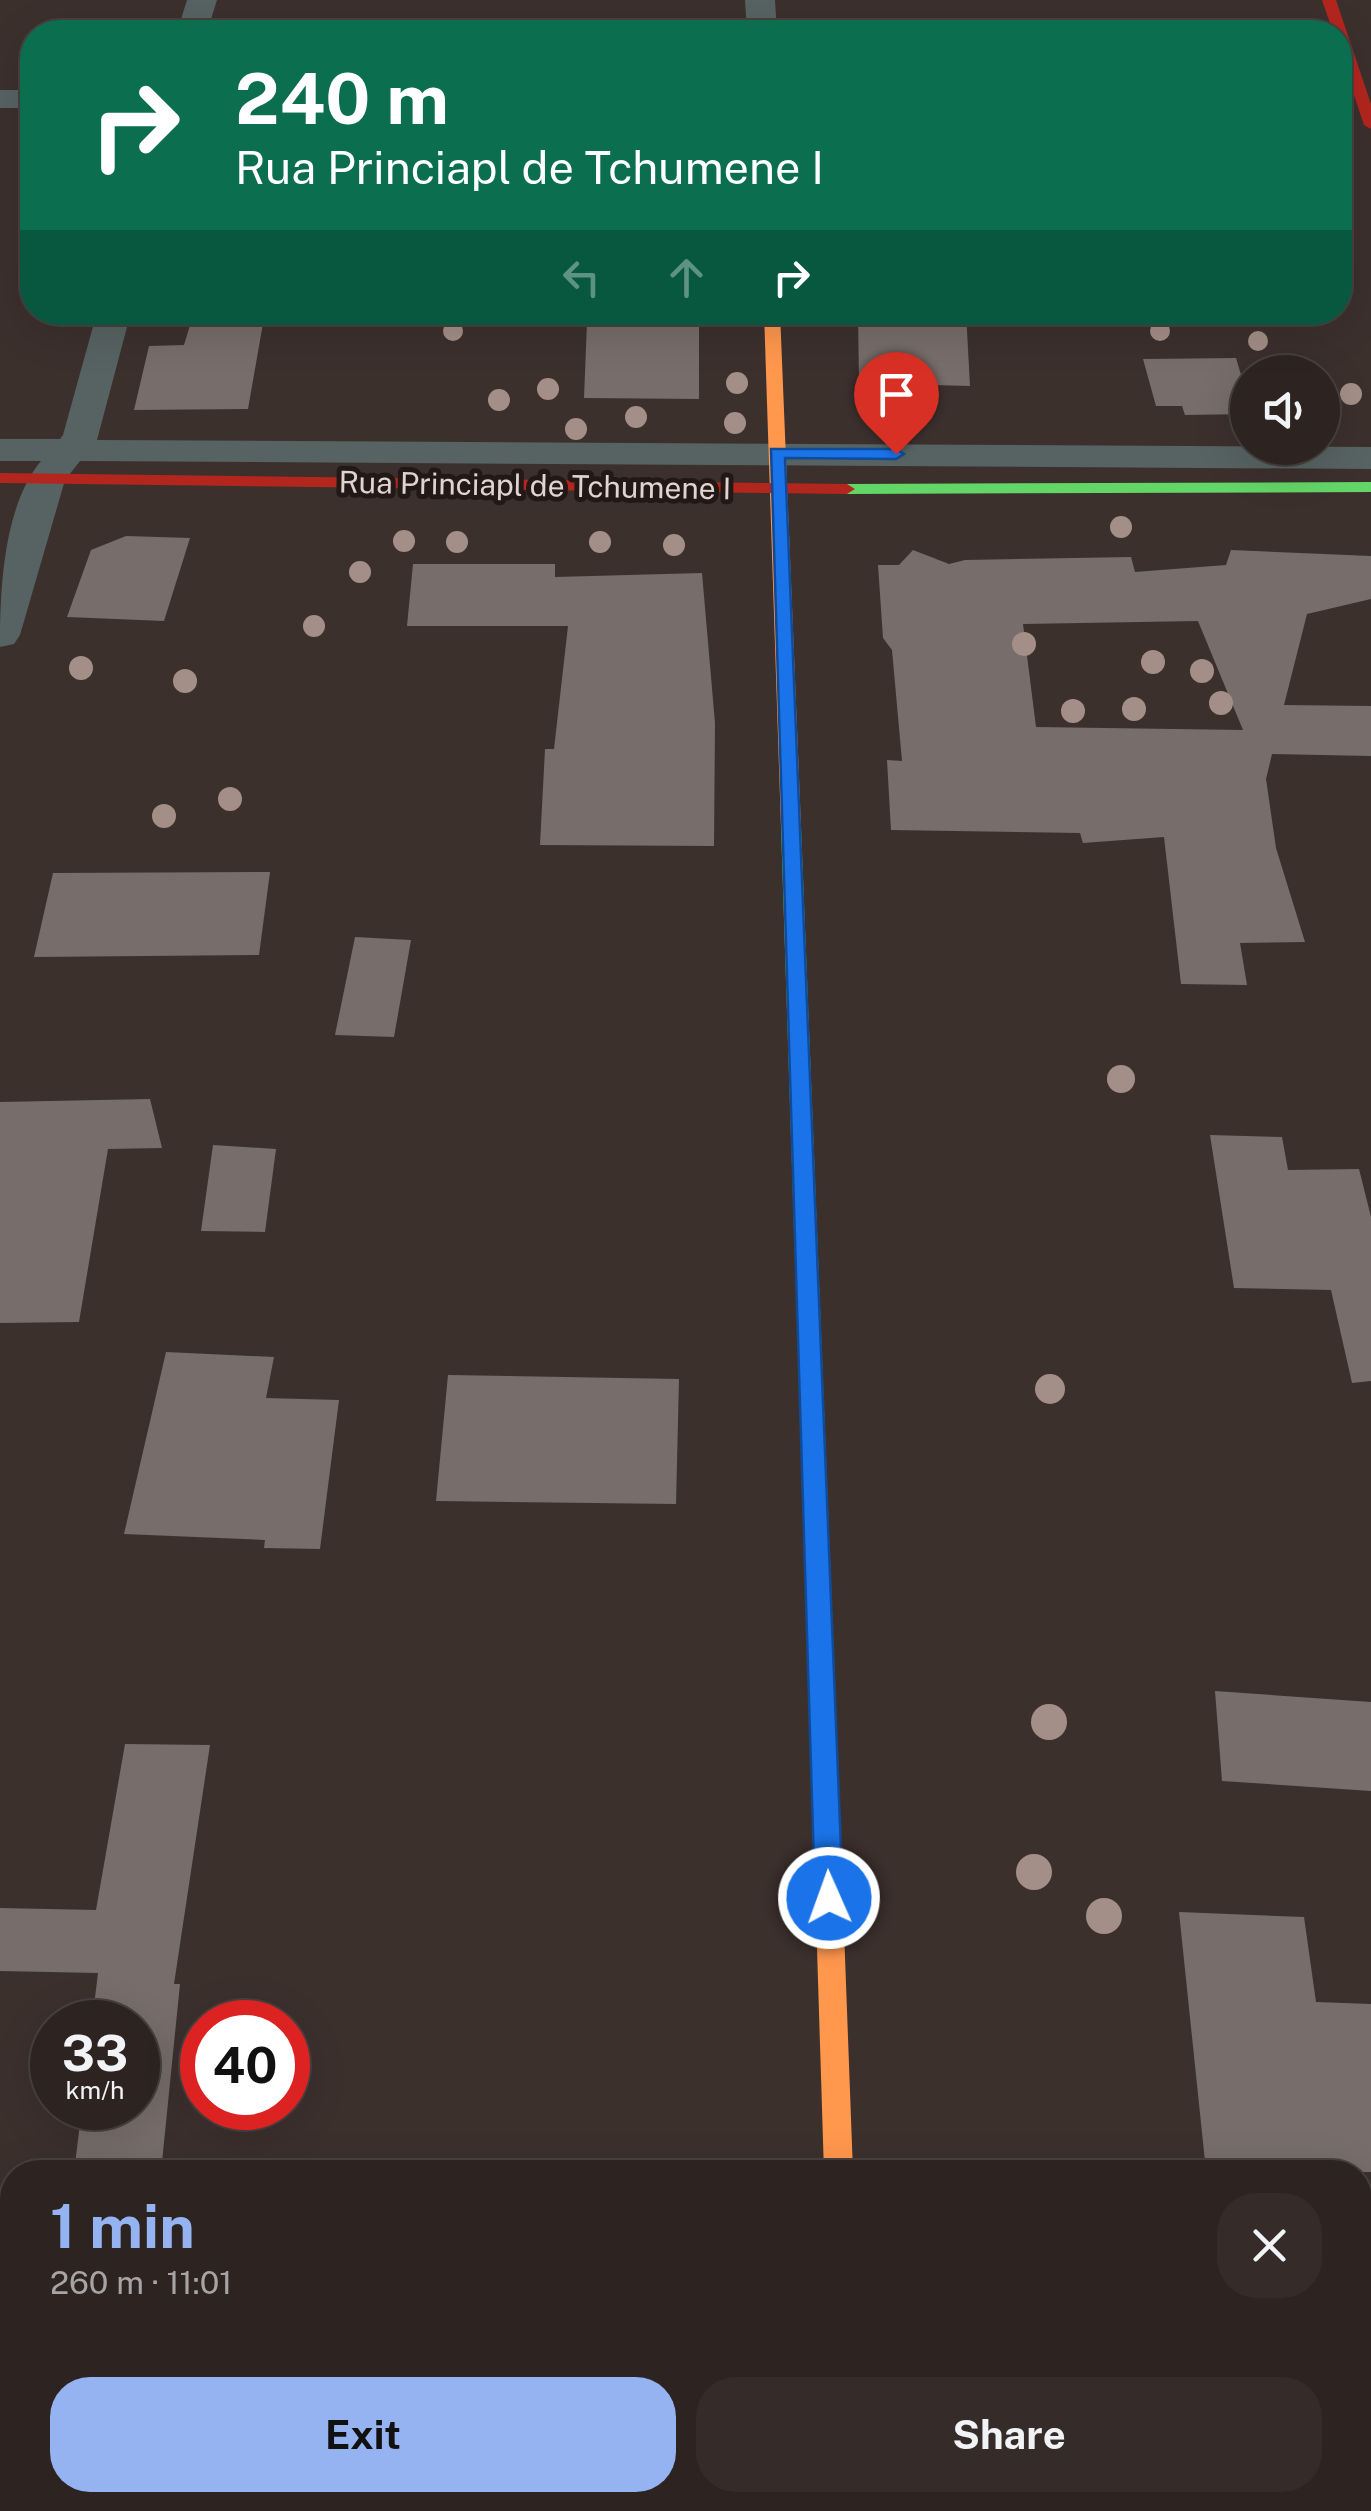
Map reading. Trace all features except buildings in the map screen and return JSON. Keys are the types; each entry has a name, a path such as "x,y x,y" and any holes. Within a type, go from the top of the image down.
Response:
{"street":[{"path":"1352,68 1371,125"},
{"path":"0,635 58,464 81,437 111,325"},
{"path":"772,325 839,2160"},
{"name":"Rua Princiapl de Tchumene I","path":"0,450 58,464 777,471 1371,487"},
{"name":"Rua Princiapl de Tchumene I","path":"777,471 1371,458"},
{"name":"Rua Princiapl de Tchumene I","path":"0,478 58,464"}],"traffic: fast":[{"path":"847,489 1371,487"},
{"path":"791,827 821,1661"}],"traffic: slow":[{"path":"772,325 791,827"},
{"path":"821,1661 839,2160"}],"traffic: jam":[{"path":"1329,0 1336,20"},
{"path":"1352,68 1371,125"},
{"path":"0,478 847,489"}],"route":[{"path":"829,1898 776,453 896,454"}]}
